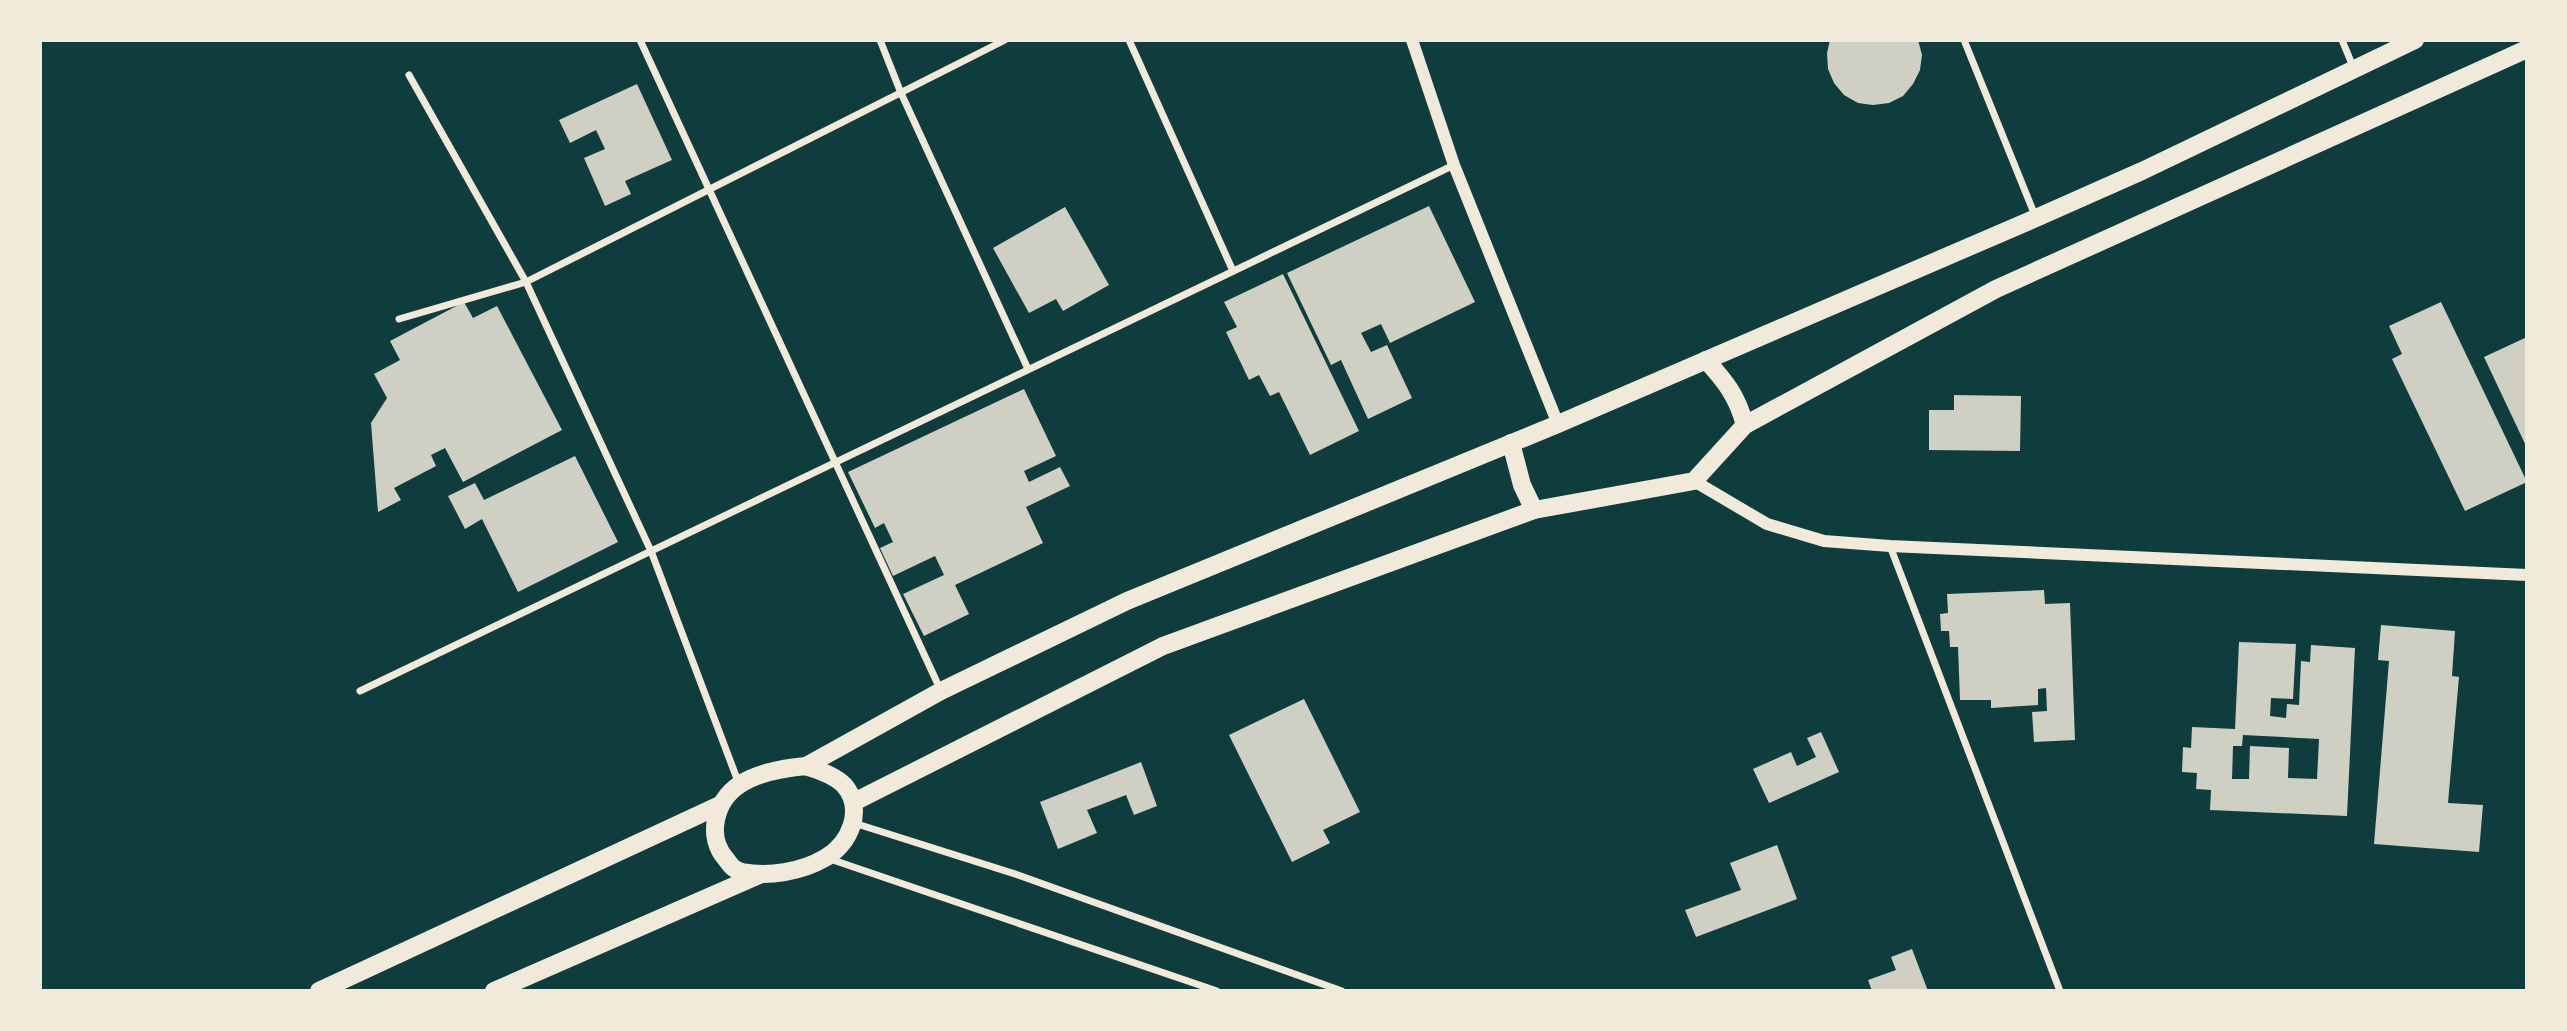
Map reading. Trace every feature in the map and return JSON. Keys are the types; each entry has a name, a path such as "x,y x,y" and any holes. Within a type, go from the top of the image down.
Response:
{"main road":[{"path":"319,991 720,805 739,785 777,769 806,766 941,691 1127,601 1558,424 2036,218 2142,171 2415,40"},
{"path":"854,802 1163,646 1534,510 1694,481 1745,425 1996,289 2527,49"},
{"path":"1706,360 1738,401 1745,425"},
{"path":"1511,443 1522,485 1534,510"},
{"path":"494,991 759,875 793,870 827,857 845,839 853,823 854,802 844,785 829,774 806,766"},
{"path":"720,805 714,827 719,852 735,870 759,875"}],"street":[{"path":"640,40 941,691"},
{"path":"880,40 901,93 1028,369"},
{"path":"399,319 526,282 1004,40"},
{"path":"1129,40 1233,271"},
{"path":"1412,40 1454,165 1558,424"},
{"path":"1964,40 2036,218"},
{"path":"2342,40 2354,69"},
{"path":"410,75 526,282 651,551 739,785"},
{"path":"360,691 1454,165"},
{"path":"1694,481 1767,524 1824,541 1890,547 2527,575"},
{"path":"1890,547 2060,991"},
{"path":"853,823 1018,875 1342,991"},
{"path":"827,857 1217,991"}],"building":[{"path":"1830,40 1918,40 1922,55 1920,70 1903,96 1889,103 1858,103 1844,95 1834,83 1828,69"},
{"path":"637,84 672,160 625,181 631,194 605,206 584,158 605,149 596,130 570,143 559,120"},
{"path":"1429,206 1475,302 1390,343 1381,324 1361,333 1371,352 1387,345 1412,398 1368,419 1341,360 1331,365 1287,273"},
{"path":"1065,207 1109,285 1063,311 1056,299 1029,313 993,248"},
{"path":"1283,274 1359,431 1310,455 1279,392 1270,396 1259,375 1249,380 1226,332 1237,327 1224,302"},
{"path":"464,302 473,318 497,306 562,430 463,482 445,448 431,455 436,466 394,488 401,500 378,512 371,423 387,398 374,374 400,360 390,341"},
{"path":"2441,302 2527,482 2465,511 2392,359 2402,354 2389,326"},
{"path":"2527,337 2527,448 2484,357"},
{"path":"1024,389 1056,456 1024,471 1029,482 1060,467 1070,486 1026,507 1043,543 955,585 969,614 924,636 903,594 944,575 935,556 893,576 880,548 893,542 884,523 875,528 848,472"},
{"path":"1954,395 2021,396 2020,451 1929,450 1929,410 1954,410"},
{"path":"575,456 618,542 518,592 482,519 465,529 448,496 475,483 484,500"},
{"path":"2044,590 2045,604 2070,603 2075,740 2034,742 2032,712 2047,711 2046,688 2038,689 2038,705 1991,708 1991,700 1960,700 1958,647 1950,647 1949,631 1941,631 1940,614 1948,613 1947,594"},
{"path":"2381,625 2455,631 2452,676 2459,677 2448,803 2483,805 2479,852 2374,844 2389,661 2378,660"},
{"path":"2239,642 2296,644 2293,699 2271,698 2270,716 2286,718 2287,704 2299,705 2301,661 2310,662 2311,645 2355,648 2347,816 2210,810 2211,790 2196,789 2197,773 2182,772 2183,747 2191,748 2192,727 2235,729","holes":["2243,735 2319,739 2317,779 2288,778 2289,748 2250,746 2249,779 2232,779 2233,746 2242,746"]},
{"path":"1304,699 1360,812 1323,830 1330,843 1292,862 1229,735"},
{"path":"1821,732 1839,772 1769,803 1753,769 1791,752 1797,766 1816,757 1807,738"},
{"path":"1141,762 1157,806 1134,815 1126,795 1087,810 1097,833 1058,849 1040,802"},
{"path":"1777,845 1797,899 1696,937 1685,910 1741,890 1730,863"},
{"path":"1912,949 1928,991 1872,991 1868,980 1896,970 1891,957"}]}
